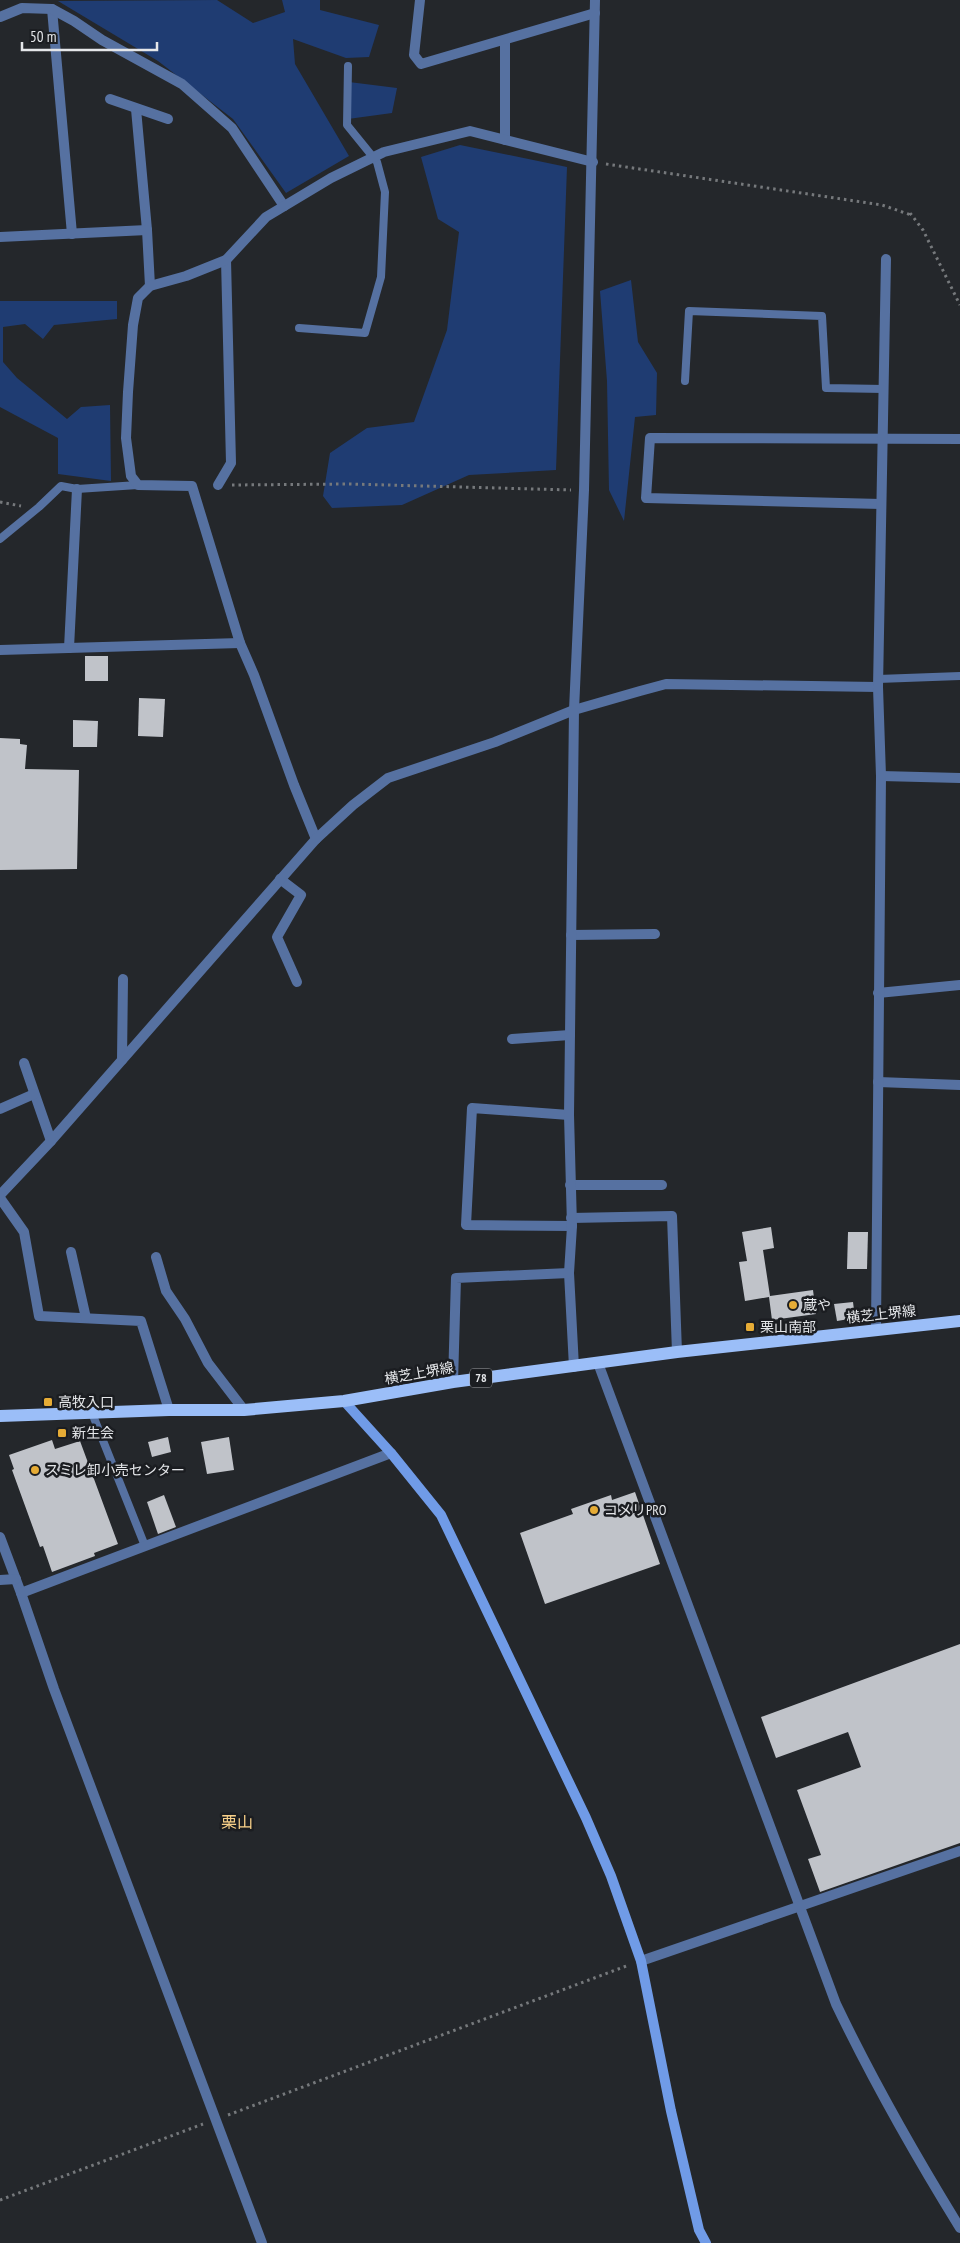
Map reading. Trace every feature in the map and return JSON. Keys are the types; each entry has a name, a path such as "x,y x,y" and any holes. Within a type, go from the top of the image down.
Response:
{"main road":[{"name":"横芝上堺線","path":"1,1416 169,1410 244,1410 344,1401 453,1382 677,1352 960,1321"}],"street":[{"path":"420,0 414,56 421,64 595,13"},
{"path":"574,1367 569,1273 571,1222 569,1115 574,710 584,490 593,162 595,0"},
{"path":"0,17 22,8 52,9 133,58 182,84 232,128 284,206"},
{"path":"52,9 72,234"},
{"path":"505,40 505,140"},
{"path":"110,99 168,119"},
{"path":"136,108 150,286"},
{"path":"316,839 240,643 192,486 138,485 131,476 126,438 127,410 133,325 138,298 150,286 186,276 226,260 266,217 331,178 384,152 470,131 593,162"},
{"path":"0,237 147,230"},
{"path":"876,1329 881,776 878,683 881,439 884,389 886,259"},
{"path":"218,485 231,463 226,260"},
{"path":"880,504 646,498 650,438 960,439"},
{"path":"69,648 77,489"},
{"path":"0,650 240,643"},
{"path":"169,1410 140,1321 39,1316 24,1232 0,1197 316,839 388,778 495,742 574,710 666,684 878,683"},
{"path":"881,776 960,778"},
{"path":"280,879 301,895 277,936 297,982"},
{"path":"571,935 655,934"},
{"path":"122,1060 123,979"},
{"path":"878,993 960,985"},
{"path":"512,1039 570,1035"},
{"path":"24,1063 51,1141"},
{"path":"878,1082 960,1085"},
{"path":"0,1109 34,1094"},
{"path":"569,1115 472,1108 466,1225 571,1222 672,1216 677,1352"},
{"path":"570,1185 662,1185"},
{"path":"72,1252 86,1318"},
{"path":"156,1258 166,1291 185,1319 208,1363 244,1410"},
{"path":"453,1382 456,1278 569,1273"},
{"path":"598,1363 836,2004 859,2051 928,2177 960,2228"},
{"path":"344,1401 391,1453 441,1515 586,1818 611,1876 641,1961 671,2112 699,2230 706,2243"},
{"path":"21,1593 391,1453"},
{"path":"0,1537 54,1689 262,2243"},
{"path":"0,1580 16,1579"},
{"path":"641,1961 798,1905 960,1851"}],"lane":[{"path":"299,328 365,333 381,277 385,192 377,162 347,124 348,66"},
{"path":"685,381 689,311 822,316 826,388 884,389"},
{"path":"0,538 39,507 61,486 77,489 138,485"},
{"path":"878,683 960,676"},
{"path":"92,1413 145,1546"}],"path":[{"path":"593,162 848,201 882,204 911,215 910,213 923,230 960,305"},
{"path":"218,485 350,484 584,490"},
{"path":"0,2200 641,1961"}],"shaded area":[{"path":"217,0 253,23 285,12 282,0 320,0 320,10 379,25 369,57 346,58 293,39 295,64 349,156 286,193 233,119 158,61 58,1"},
{"path":"349,82 397,88 392,113 348,119"},
{"path":"460,145 567,167 556,470 469,475 402,505 332,508 323,496 330,453 367,428 414,422 447,330 459,232 438,219 421,157"},
{"path":"631,280 638,342 657,373 656,415 635,417 624,521 609,490 607,381 600,291"},
{"path":"0,301 117,301 117,319 54,325 43,339 25,324 3,327 3,362 17,378 67,419 81,407 110,405 111,481 58,474 58,438 0,407"}],"building":[{"path":"85,656 108,656 108,681 85,681"},
{"path":"139,698 165,699 163,737 138,736"},
{"path":"73,720 98,721 97,747 73,747"},
{"path":"0,738 20,739 20,744 27,745 25,769 79,770 77,869 0,870"},
{"path":"771,1227 774,1248 763,1250 770,1296 813,1290 816,1314 772,1320 769,1297 745,1301 739,1262 747,1261 742,1232"},
{"path":"848,1232 868,1232 867,1269 847,1269"},
{"path":"853,1302 855,1318 837,1321 834,1304"},
{"path":"168,1437 171,1452 152,1457 148,1442"},
{"path":"229,1437 234,1470 207,1474 201,1442"},
{"path":"52,1440 55,1449 80,1441 118,1544 94,1553 95,1556 52,1572 43,1546 40,1547 12,1470 14,1469 9,1455"},
{"path":"635,1492 660,1564 545,1604 520,1533 573,1514 571,1509 611,1495 612,1500"},
{"path":"164,1495 176,1527 158,1534 147,1502"},
{"path":"960,1644 960,1843 820,1892 808,1859 821,1855 797,1790 861,1767 848,1732 776,1758 761,1717"}],"place":[{"name":"蔵や","path":"793,1305"},
{"name":"栗山南部","path":"750,1327"},
{"name":"高牧入口","path":"48,1402"},
{"name":"新生会","path":"62,1433"},
{"name":"スミレ卸小売センター","path":"35,1470"},
{"name":"コメリPRO","path":"594,1510"}],"district":[{"name":"栗山","path":"237,1822"}]}
